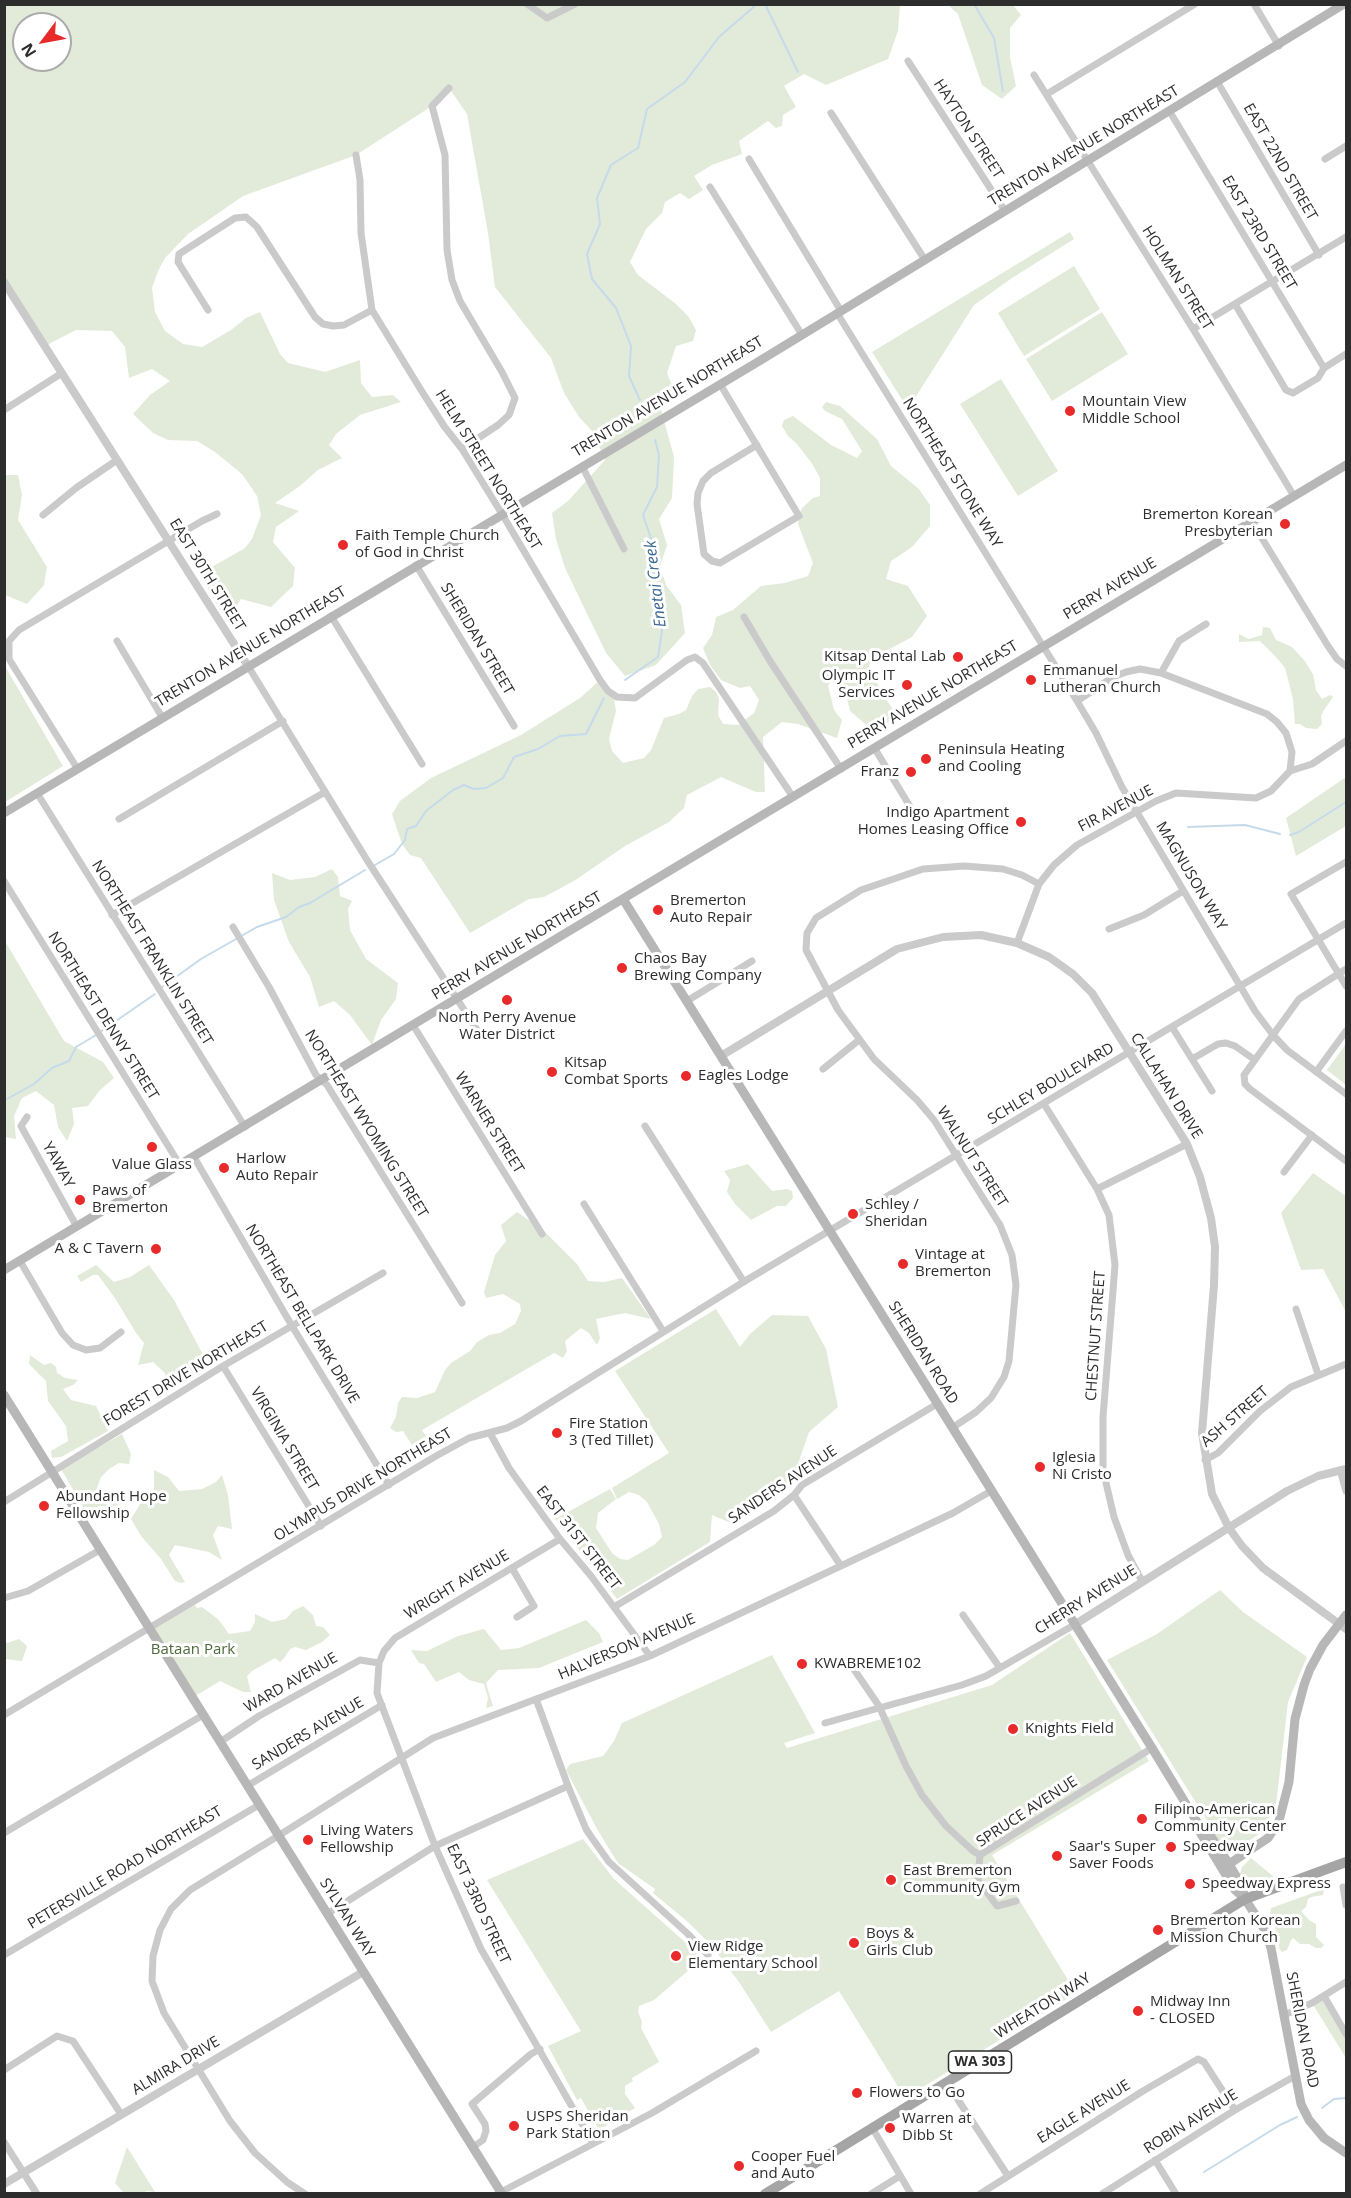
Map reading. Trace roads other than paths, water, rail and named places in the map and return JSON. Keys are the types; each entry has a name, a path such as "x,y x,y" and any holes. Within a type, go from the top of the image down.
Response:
{"main road":[{"name":"TRENTON AVENUE NORTHEAST","path":"4,813 1344,7"},
{"name":"PERRY AVENUE","path":"1044,646 1347,465"},
{"name":"PERRY AVENUE NORTHEAST","path":"4,1270 1044,646"},
{"name":"SHERIDAN ROAD","path":"623,899 1152,1748 1235,1890 1245,1899 1268,1936 1301,2104 1309,2120 1323,2138 1347,2153"},
{"name":"SYLVAN WAY","path":"4,1395 500,2193"},
{"path":"1229,1864 1268,1838 1279,1821 1289,1782 1295,1719 1301,1696 1313,1663 1342,1626 1347,1615"},
{"name":"SHERIDAN ROAD","path":"1197,1822 1207,1830 1229,1864 1242,1886 1245,1899"},
{"name":"WA 303","path":"1245,1899 1347,1862"},
{"name":"WHEATON WAY","path":"765,2193 873,2129 1245,1899"}],"street":[{"path":"527,4 548,18 575,4"},
{"path":"1047,94 1195,4"},
{"path":"1254,4 1279,46"},
{"name":"HAYTON STREET","path":"908,61 1005,211"},
{"name":"HOLMAN STREET","path":"1034,75 1193,329 1294,496"},
{"name":"EAST 22ND STREET","path":"1218,83 1319,255"},
{"path":"449,88 432,106 445,155 446,243 452,280 460,301 515,398 509,415 462,449"},
{"name":"EAST 23RD STREET","path":"1170,112 1324,368"},
{"path":"831,113 925,260"},
{"path":"1325,159 1347,146"},
{"name":"HELM STREET NORTHEAST","path":"356,155 360,180 361,233 372,310 432,408 462,449 600,680 616,697 635,698 687,660 695,657 703,663 793,797"},
{"name":"NORTHEAST STONE WAY","path":"749,159 839,312 1044,646"},
{"path":"710,187 802,335"},
{"path":"208,310 178,262 179,254 236,218 246,217 257,227 315,317 323,324 344,325 372,310"},
{"path":"1193,329 1347,237"},
{"name":"EAST 30TH STREET","path":"4,282 481,1036"},
{"path":"1235,304 1286,390 1293,393 1318,378 1324,368 1347,354"},
{"path":"4,410 62,373"},
{"path":"720,384 757,445 799,516 720,563 712,561 704,554 698,504 703,481 711,473 757,445"},
{"path":"44,515 76,488 117,460"},
{"path":"582,466 624,549"},
{"path":"77,768 9,660 9,641 19,630 202,520 218,514"},
{"path":"1252,522 1328,646 1337,659 1347,666"},
{"name":"SHERIDAN STREET","path":"416,565 514,726"},
{"path":"331,616 422,764"},
{"path":"744,617 841,769"},
{"path":"1161,673 1179,641 1206,624"},
{"path":"117,641 162,717"},
{"name":"MAGNUSON WAY","path":"1044,646 1096,733 1117,779 1240,986 1273,1035 1287,1050 1347,1094"},
{"path":"1077,701 1113,677 1140,669 1161,673 1267,714 1286,733 1292,752 1290,771 1312,765 1347,741"},
{"path":"119,819 283,721"},
{"path":"875,748 914,813"},
{"name":"FIR AVENUE","path":"1017,943 1039,885 1054,865 1077,845 1156,801 1176,793 1256,798 1271,791 1290,771"},
{"path":"112,915 325,792"},
{"name":"NORTHEAST FRANKLIN STREET","path":"37,793 245,1127"},
{"path":"1347,862 1291,894 1347,986"},
{"name":"WALNUT STREET","path":"952,1428 976,1412 991,1398 1004,1377 1012,1345 1016,1285 1012,1255 1000,1225 957,1156 917,1100 885,1071 859,1040 826,991 806,950 807,933 816,918 861,890 924,869 964,866 1003,869 1022,875 1039,885"},
{"name":"NORTHEAST DENNY STREET","path":"4,881 180,1165"},
{"path":"1109,929 1144,915 1183,891"},
{"name":"SCHLEY BOULEVARD","path":"830,1231 1347,923"},
{"name":"NORTHEAST WYOMING STREET","path":"233,927 316,1075 322,1081 462,1303"},
{"name":"CALLAHAN DRIVE","path":"721,1056 897,949 916,943 943,937 981,935 1017,943 1049,957 1073,974 1092,993 1187,1144 1200,1177 1215,1248 1202,1433 1212,1494 1229,1528 1263,1568 1342,1626"},
{"path":"687,1001 752,961"},
{"path":"1347,969 1299,999 1246,1071 1244,1080 1250,1089 1347,1161"},
{"name":"WARNER STREET","path":"413,1026 542,1234"},
{"path":"1172,1027 1212,1091"},
{"path":"1316,1072 1347,1031"},
{"path":"823,1069 859,1040"},
{"path":"1192,1059 1218,1044 1226,1043 1235,1046 1255,1060"},
{"name":"CHESTNUT STREET","path":"1044,1104 1097,1189 1108,1215 1115,1265 1103,1418 1103,1470 1114,1517 1128,1555 1142,1581"},
{"name":"YAWAY","path":"27,1117 21,1126 77,1227"},
{"path":"645,1126 744,1282"},
{"path":"1284,1172 1312,1136"},
{"path":"1097,1189 1187,1144"},
{"name":"NORTHEAST BELLPARK DRIVE","path":"194,1157 292,1326 389,1485"},
{"path":"584,1204 663,1331"},
{"name":"OLYMPUS DRIVE NORTHEAST","path":"4,1714 453,1446 521,1421 663,1331 830,1231"},
{"path":"20,1261 62,1333 73,1345 86,1350 100,1347 121,1332"},
{"name":"FOREST DRIVE NORTHEAST","path":"5,1500 223,1366 383,1273"},
{"path":"1296,1309 1318,1374"},
{"name":"ASH STREET","path":"1206,1460 1218,1453 1260,1411 1291,1387 1347,1364"},
{"name":"VIRGINIA STREET","path":"223,1366 321,1526"},
{"name":"SANDERS AVENUE","path":"614,1607 774,1511 794,1495 802,1485 937,1404"},
{"name":"EAST 31ST STREET","path":"490,1433 509,1468 650,1656"},
{"path":"1343,1470 1347,1491"},
{"name":"CHERRY AVENUE","path":"825,1723 879,1706 962,1685 986,1676 1287,1491 1318,1476 1343,1470"},
{"name":"HALVERSON AVENUE","path":"278,1836 433,1738 650,1656 953,1513 991,1491"},
{"path":"794,1495 841,1566"},
{"name":"WRIGHT AVENUE","path":"379,1663 384,1651 395,1638 560,1539"},
{"path":"4,1598 28,1591 100,1550"},
{"path":"512,1568 534,1606 517,1617"},
{"path":"963,1615 1000,1668"},
{"name":"WARD AVENUE","path":"220,1742 259,1716 360,1660 379,1663"},
{"path":"849,1662 879,1706 906,1767 922,1795 946,1826 980,1855"},
{"name":"EAST 33RD STREET","path":"379,1663 377,1693 435,1846 481,1949 593,2143"},
{"path":"536,1699 586,1829 609,1862 708,1955"},
{"name":"SANDERS AVENUE","path":"247,1786 382,1705"},
{"path":"4,1833 203,1715"},
{"name":"SPRUCE AVENUE","path":"1016,1901 998,1906 978,1880 980,1855 1152,1748"},
{"path":"327,1914 435,1846 568,1786"},
{"name":"PETERSVILLE ROAD NORTHEAST","path":"4,1955 259,1805"},
{"path":"278,1836 190,1890 171,1910 160,1930 153,1956 152,1981 164,2013 230,2121 255,2153 287,2182 305,2193"},
{"path":"1343,1887 1347,1905"},
{"name":"ALMIRA DRIVE","path":"4,2184 363,1972"},
{"path":"1284,2015 1312,2003 1347,1982"},
{"path":"1324,1996 1347,2034"},
{"path":"4,2070 57,2036 72,2041 121,2114"},
{"path":"473,2147 483,2140 486,2130 472,2104 540,2049"},
{"path":"500,2193 652,2113 756,2051"},
{"name":"EAGLE AVENUE","path":"980,2193 1198,2059 1204,2062 1235,2110"},
{"name":"ROBIN AVENUE","path":"1102,2193 1294,2076"},
{"path":"947,2083 1008,2176"},
{"path":"873,2129 911,2193"},
{"path":"4,2142 37,2193"},
{"path":"1155,2160 1176,2193"},
{"path":"872,2193 900,2176"}],"waterway":[{"name":"Enetai Creek","path":"640,400 629,376 631,346 616,308 592,279 587,254 600,224 597,198 611,165 638,148 647,109 685,82 719,37 757,4"},
{"path":"765,4 798,72"},
{"path":"974,4 994,38 1003,91"},
{"name":"Enetai Creek","path":"625,680 658,657 662,631 655,597 654,547 643,515 657,487 659,455 655,440"},
{"name":"Enetai Creek","path":"375,865 394,854 405,840 407,829 416,826 426,811 453,790 464,785 474,789 486,788 503,778 514,757 538,749 560,736 586,734 604,698"},
{"path":"1290,835 1299,832 1346,802"},
{"path":"1188,827 1245,825 1280,834"},
{"name":"Enetai Creek","path":"243,935 257,927 286,917 299,907 310,903 365,870"},
{"name":"Enetai Creek","path":"162,987 201,959 236,939"},
{"name":"Enetai Creek","path":"100,1032 155,994"},
{"name":"Enetai Creek","path":"7,1099 34,1084 52,1068 69,1061 76,1047 96,1035"},
{"path":"1322,2108 1334,2099 1346,2098"},
{"path":"1204,2172 1297,2117"}],"place":[{"name":"Mountain View Middle School","path":"1070,411"},
{"name":"Bremerton Korean Presbyterian","path":"1285,524"},
{"name":"Faith Temple Church of God in Christ","path":"343,545"},
{"name":"Kitsap Dental Lab","path":"958,657"},
{"name":"Emmanuel Lutheran Church","path":"1031,680"},
{"name":"Olympic IT Services","path":"907,685"},
{"name":"Peninsula Heating and Cooling","path":"926,759"},
{"name":"Franz","path":"911,772"},
{"name":"Indigo Apartment Homes Leasing Office","path":"1021,822"},
{"name":"Bremerton Auto Repair","path":"658,910"},
{"name":"Chaos Bay Brewing Company","path":"622,968"},
{"name":"North Perry Avenue Water District","path":"507,1000"},
{"name":"Kitsap Combat Sports","path":"552,1072"},
{"name":"Eagles Lodge","path":"686,1076"},
{"name":"Value Glass","path":"152,1147"},
{"name":"Harlow Auto Repair","path":"224,1168"},
{"name":"Paws of Bremerton","path":"80,1200"},
{"name":"Schley / Sheridan","path":"853,1214"},
{"name":"A & C Tavern","path":"156,1249"},
{"name":"Vintage at Bremerton","path":"903,1264"},
{"name":"Fire Station 3 (Ted Tillet)","path":"557,1433"},
{"name":"Iglesia Ni Cristo","path":"1040,1467"},
{"name":"Abundant Hope Fellowship","path":"44,1506"},
{"name":"KWABREME102","path":"802,1664"},
{"name":"Knights Field","path":"1013,1729"},
{"name":"Filipino-American Community Center","path":"1142,1819"},
{"name":"Living Waters Fellowship","path":"308,1840"},
{"name":"Speedway","path":"1171,1847"},
{"name":"Saar's Super Saver Foods","path":"1057,1856"},
{"name":"East Bremerton Community Gym","path":"891,1880"},
{"name":"Speedway Express","path":"1190,1884"},
{"name":"Bremerton Korean Mission Church","path":"1158,1930"},
{"name":"Boys & Girls Club","path":"854,1943"},
{"name":"View Ridge Elementary School","path":"676,1956"},
{"name":"Midway Inn - CLOSED","path":"1138,2011"},
{"name":"Flowers to Go","path":"857,2093"},
{"name":"USPS Sheridan Park Station","path":"514,2126"},
{"name":"Warren at Dibb St","path":"890,2128"},
{"name":"Cooper Fuel and Auto","path":"739,2166"}],"park label":[{"name":"Bataan Park","path":"193,1650"}]}
